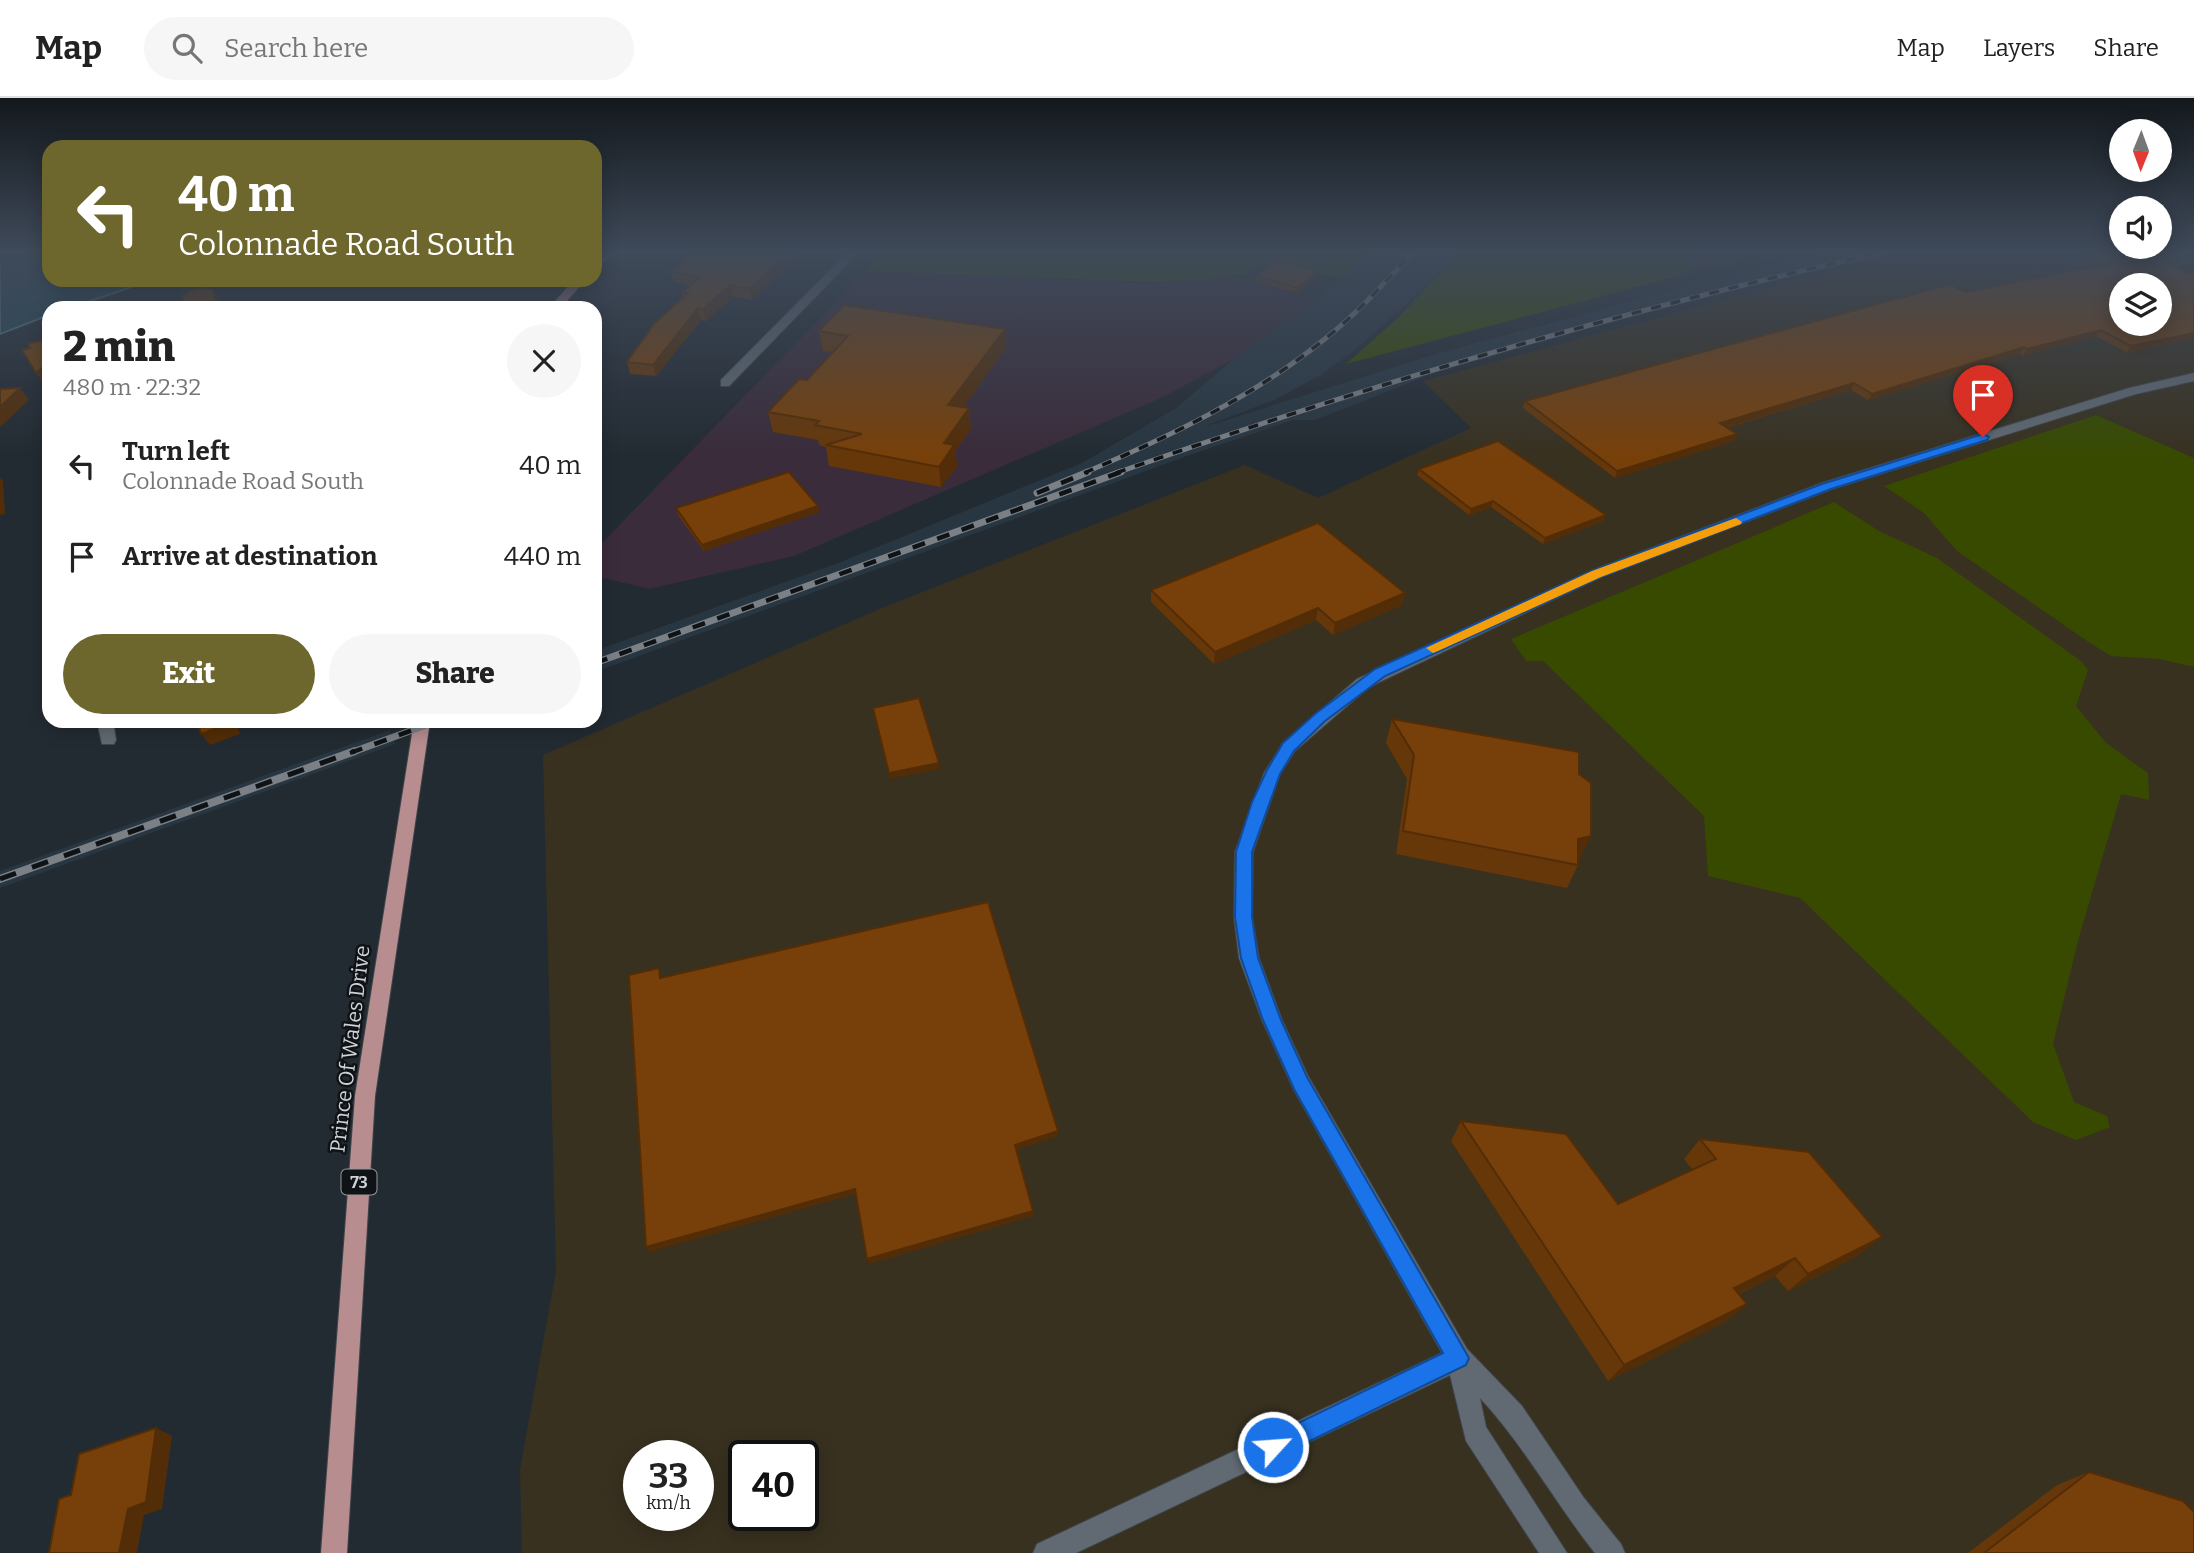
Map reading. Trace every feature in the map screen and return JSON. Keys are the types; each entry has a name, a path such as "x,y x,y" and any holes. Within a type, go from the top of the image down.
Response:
{"main road":[{"name":"Prince Of Wales Drive","path":"334,1553 365,1096 421,728"}],"street":[{"path":"725,383 787,320"},
{"path":"1612,1553 1575,1507 1513,1415 1458,1358 1301,1083 1272,1020 1249,958 1243,917 1244,852 1272,774 1289,747 1320,717 1380,673 1596,574 1859,476 2133,391 2194,377"},
{"path":"107,728 108,740"},
{"path":"1046,1553 1458,1358"},
{"path":"1458,1358 1475,1432 1554,1553"}],"shaded area":[{"path":"819,320 1287,320 1234,359 1161,398 794,556 649,589 602,578 602,543"},
{"path":"1287,320 1389,320 1321,375 1274,400 1201,428 1439,353 1562,320 1618,320 1429,375 1315,420 1293,420 1187,456 602,669 602,648 841,562 1082,463 1176,408 1234,359"},
{"path":"1650,320 2109,320 2109,336 2172,336 2172,320 2194,320 2194,1553 522,1553 520,1469 556,1271 543,755 882,608 1245,465 1318,498 1471,428 1423,381"},
{"path":"390,730 395,744 0,888 0,871"}],"green space":[{"path":"1396,320 1512,320 1346,364"},
{"path":"2096,415 2194,458 2194,667 2160,659 2111,656 1957,551 1924,513 1884,486"},
{"path":"1834,502 1879,531 1937,558 2081,661 2088,670 2076,706 2106,743 2148,773 2149,800 2121,794 2079,937 2053,1044 2074,1102 2107,1116 2110,1127 2076,1140 2033,1122 1800,898 1708,876 1704,816 1543,661 1526,661 1511,639"}],"water":[{"path":"0,320 36,320 0,334"}],"building":[{"path":"658,320 689,320 653,365 627,362"},
{"path":"830,320 944,320 1005,329 948,405 969,408 944,443 954,445 939,467 826,445 862,434 815,425 819,421 768,412 799,379 807,380 848,336 819,331"},
{"path":"1820,320 2109,320 2109,334 2101,330 2027,349 2024,347 1872,394 1854,383 1720,423 1737,434 1617,471 1525,401"},
{"path":"2172,320 2194,320 2194,333 2131,346 2112,336 2172,336"},
{"path":"42,340 42,368 36,373 22,350 30,348 28,344"},
{"path":"20,388 0,407 0,389"},
{"path":"1498,441 1606,515 1545,538 1493,501 1471,509 1419,469"},
{"path":"789,472 818,506 702,545 676,508"},
{"path":"1318,523 1405,593 1335,623 1318,608 1215,652 1151,590"},
{"path":"919,698 939,763 889,773 873,708"},
{"path":"1392,719 1579,752 1579,774 1591,783 1591,836 1578,839 1578,865 1403,831 1414,755"},
{"path":"199,728 217,728 201,734"},
{"path":"988,902 1058,1131 1015,1145 1033,1211 867,1259 855,1189 646,1247 629,975 659,968 660,978"},
{"path":"1461,1121 1566,1134 1618,1204 1716,1159 1700,1139 1809,1152 1882,1237 1808,1274 1795,1258 1734,1288 1747,1304 1624,1365"},
{"path":"156,1428 146,1502 128,1509 119,1553 49,1553 59,1499 71,1495 79,1454"},
{"path":"2089,1472 2183,1501 2194,1512 2194,1553 1984,1553"}],"railway":[{"path":"1084,473 1178,430 1240,397 1298,359 1347,320"},
{"path":"1116,473 1401,380 1609,320"},
{"path":"1037,493 1088,472"},
{"path":"602,660 1121,472"},
{"path":"350,753 418,728"},
{"path":"0,879 355,751"}],"slow traffic":[{"path":"1433,648 1596,574 1736,522"}],"route":[{"path":"1273,1447 1458,1358 1301,1083 1272,1020 1249,958 1243,917 1244,852 1260,802 1272,774 1289,747 1320,717 1380,673 1596,574 1827,486 1983,437"}]}
